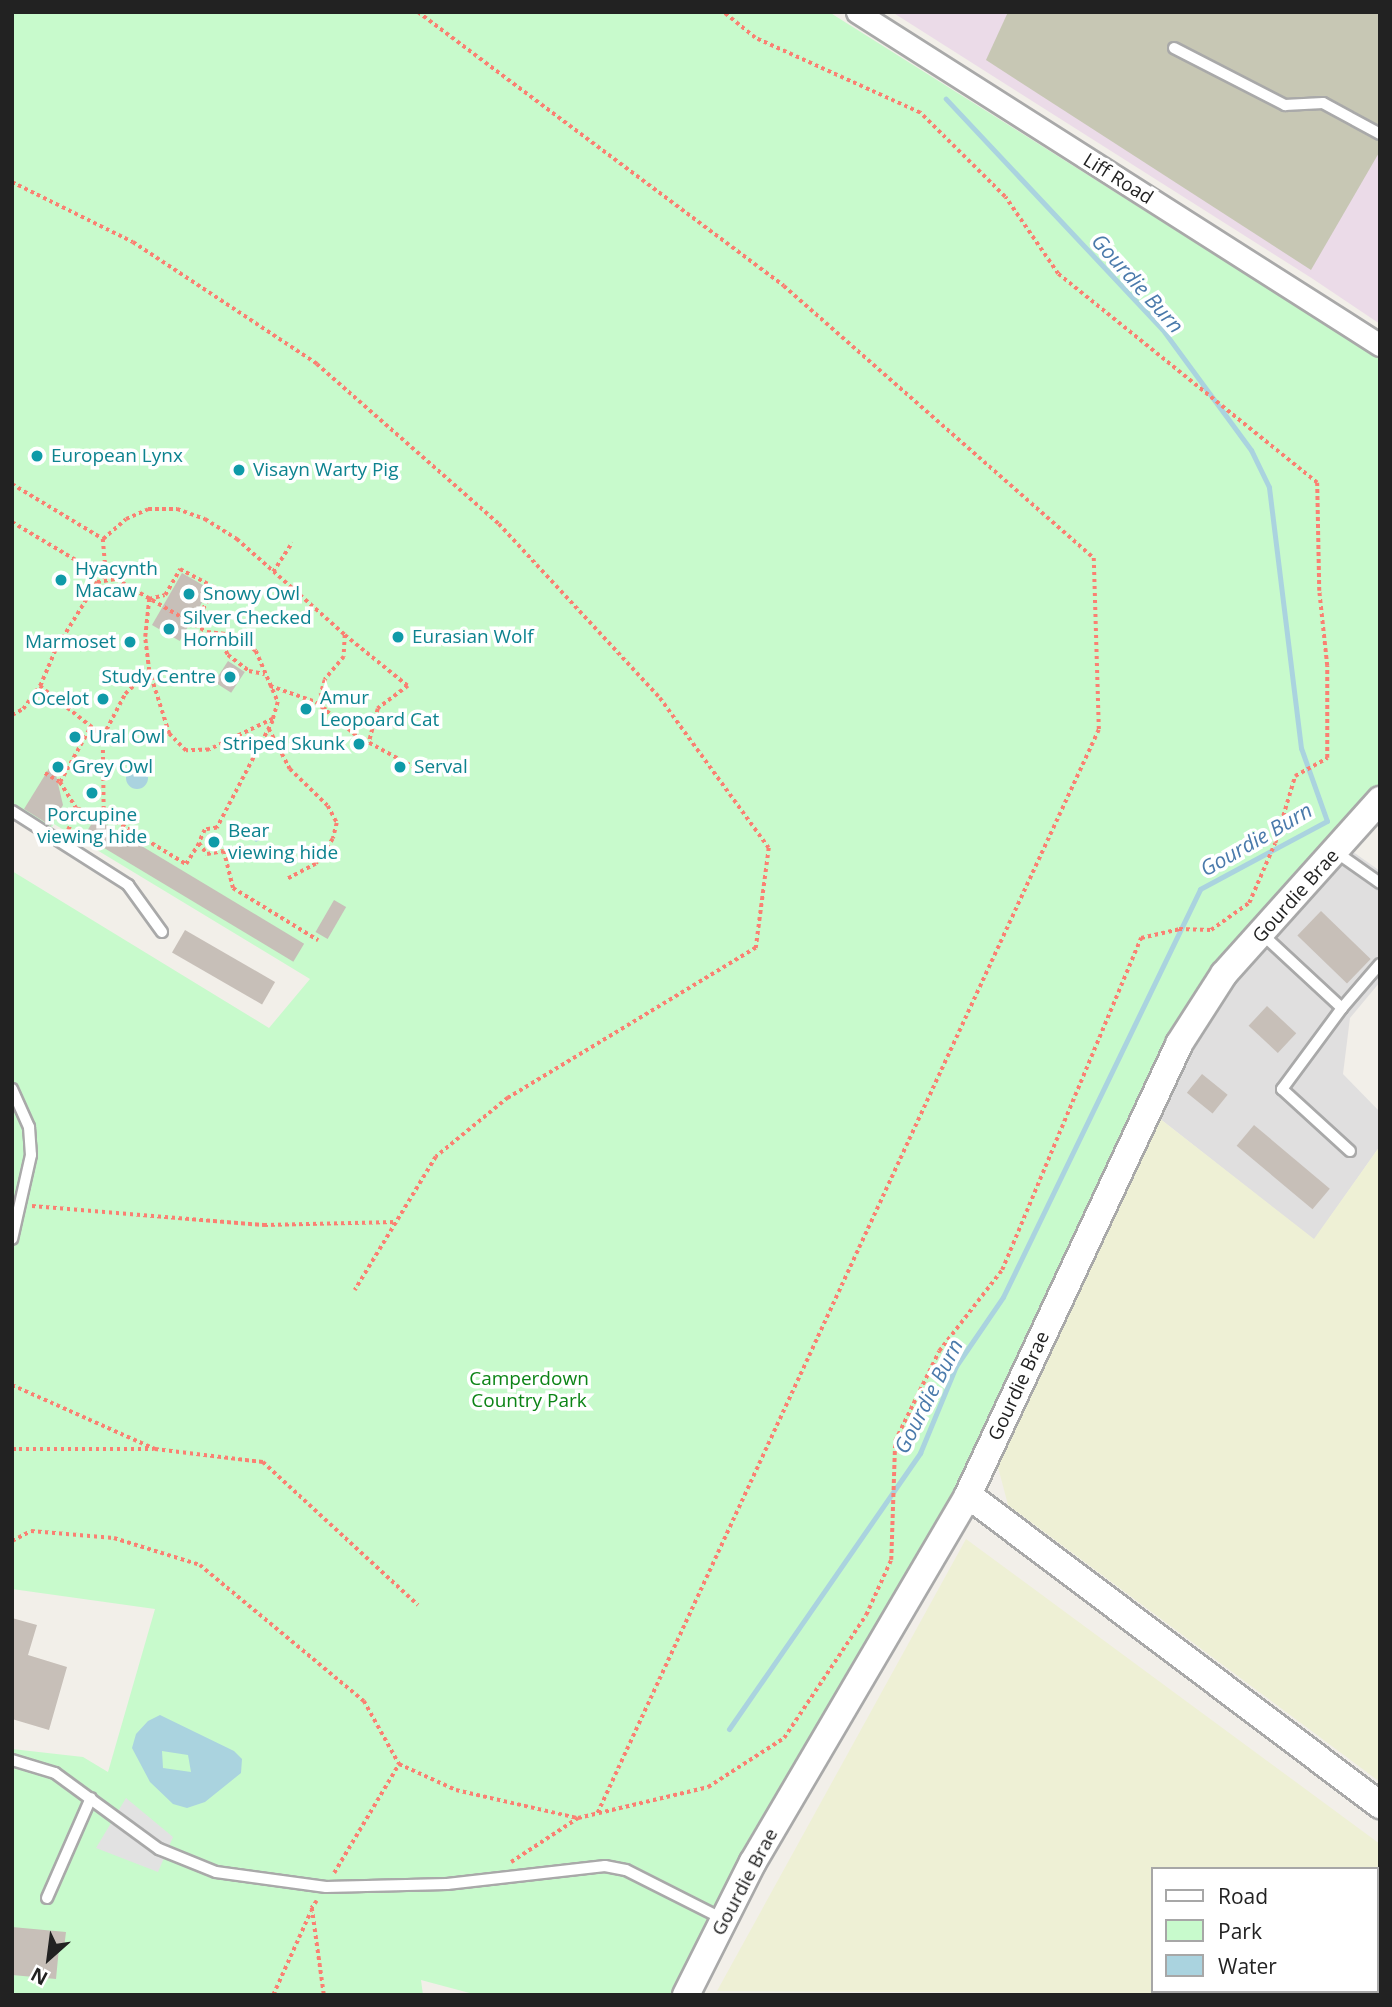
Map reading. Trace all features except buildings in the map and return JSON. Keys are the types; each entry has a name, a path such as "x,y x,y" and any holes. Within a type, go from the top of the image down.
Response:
{"street":[{"name":"Liff Road","path":"857,12 1380,345"},
{"name":"Gourdie Brae","path":"687,1995 753,1862 968,1495 1179,1044 1224,974 1380,800"},
{"path":"968,1495 1380,1805"}],"lane":[{"path":"1174,48 1285,106 1323,103 1380,134"},
{"path":"12,811 128,885 162,932"},
{"path":"1336,852 1380,884"},
{"path":"1262,934 1342,1008"},
{"path":"1350,1151 1282,1089 1342,1008 1380,964"},
{"path":"12,1089 29,1127 31,1155 12,1239"},
{"path":"12,1760 55,1773 182,1861 257,1881 326,1887 485,1880 605,1866 626,1870 725,1920"},
{"path":"47,1898 91,1798"}],"path":[{"path":"418,12 784,286 1094,558 1099,730 597,1815"},
{"path":"12,1541 31,1531 114,1538 200,1565 364,1701 399,1764 456,1790 578,1818 708,1787 784,1738 866,1615 891,1560 895,1504 895,1441 939,1351 1002,1270 1141,938 1179,929 1211,930 1249,903 1275,843 1295,776 1327,758 1327,666 1319,591 1317,483 1058,274 1005,197 920,113 755,38 723,12"},
{"path":"12,182 133,242 317,364 479,506 660,698 769,848 756,948 508,1098 436,1157 355,1290"},
{"path":"12,484 103,538"},
{"path":"103,538 125,519 148,509 177,509 205,519 237,539 345,635 408,686 378,709 369,743"},
{"path":"12,522 106,578 201,629 238,635 256,651 278,702 269,729 217,828 205,830 186,864 104,814 77,809 60,782 45,773"},
{"path":"103,538 106,578"},
{"path":"273,572 292,543"},
{"path":"149,599 165,595 180,569 215,588 200,615 201,629"},
{"path":"12,715 23,709 40,686 86,599 97,582 106,578"},
{"path":"149,599 145,637 149,671 169,734 186,751 209,750 273,719"},
{"path":"216,633 228,655 249,671 265,674"},
{"path":"325,709 321,694 325,680 344,657 345,635"},
{"path":"104,814 103,736 125,694 149,671"},
{"path":"40,686 103,736"},
{"path":"270,686 299,694 325,709 369,743 419,769"},
{"path":"60,782 90,726"},
{"path":"269,729 290,769 328,806 337,823 333,839 316,864 286,880"},
{"path":"63,842 77,809"},
{"path":"199,843 207,855 224,851 233,888 318,940"},
{"path":"21,1205 264,1225 396,1222"},
{"path":"12,1385 155,1450"},
{"path":"12,1449 155,1450 263,1462 418,1605"},
{"path":"273,1995 312,1908 399,1764"},
{"path":"485,1880 578,1818"},
{"path":"312,1908 324,1995"}],"shaded area":[{"path":"892,12 1380,12 1380,324 1313,279"},
{"path":"1008,12 1380,12 1380,151 1311,270 986,60"},
{"path":"1349,849 1380,871 1380,982 1350,1018 1343,1074 1380,1112 1380,1146 1314,1240 1159,1118 1218,998"},
{"path":"1159,1118 1314,1239 1380,1146 1380,1782 1008,1505 998,1467"},
{"path":"966,1539 1380,1844 1380,1995 717,1991"},
{"path":"126,1798 173,1837 158,1872 96,1848"}],"green space":[{"name":"Camperdown Country Park","path":"12,12 829,12 1380,359 1380,796 1224,974 968,1495 678,1995 477,1995 421,1980 423,1995 12,1995 12,1749 83,1757 108,1772 155,1609 12,1589 12,871 269,1028 310,979 54,824 50,830 12,806"}],"water":[{"path":"137,767 145,770 148,778 145,786 137,789 129,786 126,778 129,770"},
{"path":"236,824 260,827 268,835 256,842"},
{"path":"160,1715 234,1751 242,1759 241,1773 205,1802 187,1808 173,1804 150,1782 132,1748 136,1734 148,1721","holes":["162,1751 188,1755 191,1772 163,1768"]}],"waterway":[{"name":"Gourdie Burn","path":"729,1729 920,1453 956,1366 1003,1297 1200,889 1327,821 1301,748 1269,487 1251,450 1162,329 946,99"}],"place":[{"name":"European Lynx","path":"37,456"},
{"name":"Visayn Warty Pig","path":"239,470"},
{"name":"Hyacynth Macaw","path":"61,580"},
{"name":"Snowy Owl","path":"189,594"},
{"name":"Silver Checked Hornbill","path":"169,629"},
{"name":"Eurasian Wolf","path":"398,637"},
{"name":"Marmoset","path":"130,642"},
{"name":"Study Centre","path":"230,677"},
{"name":"Ocelot","path":"103,699"},
{"name":"Amur Leopoard Cat","path":"306,709"},
{"name":"Ural Owl","path":"75,737"},
{"name":"Striped Skunk","path":"359,744"},
{"name":"Grey Owl","path":"58,767"},
{"name":"Serval","path":"400,767"},
{"name":"Porcupine viewing hide","path":"92,793"},
{"name":"Bear viewing hide","path":"214,842"}]}
